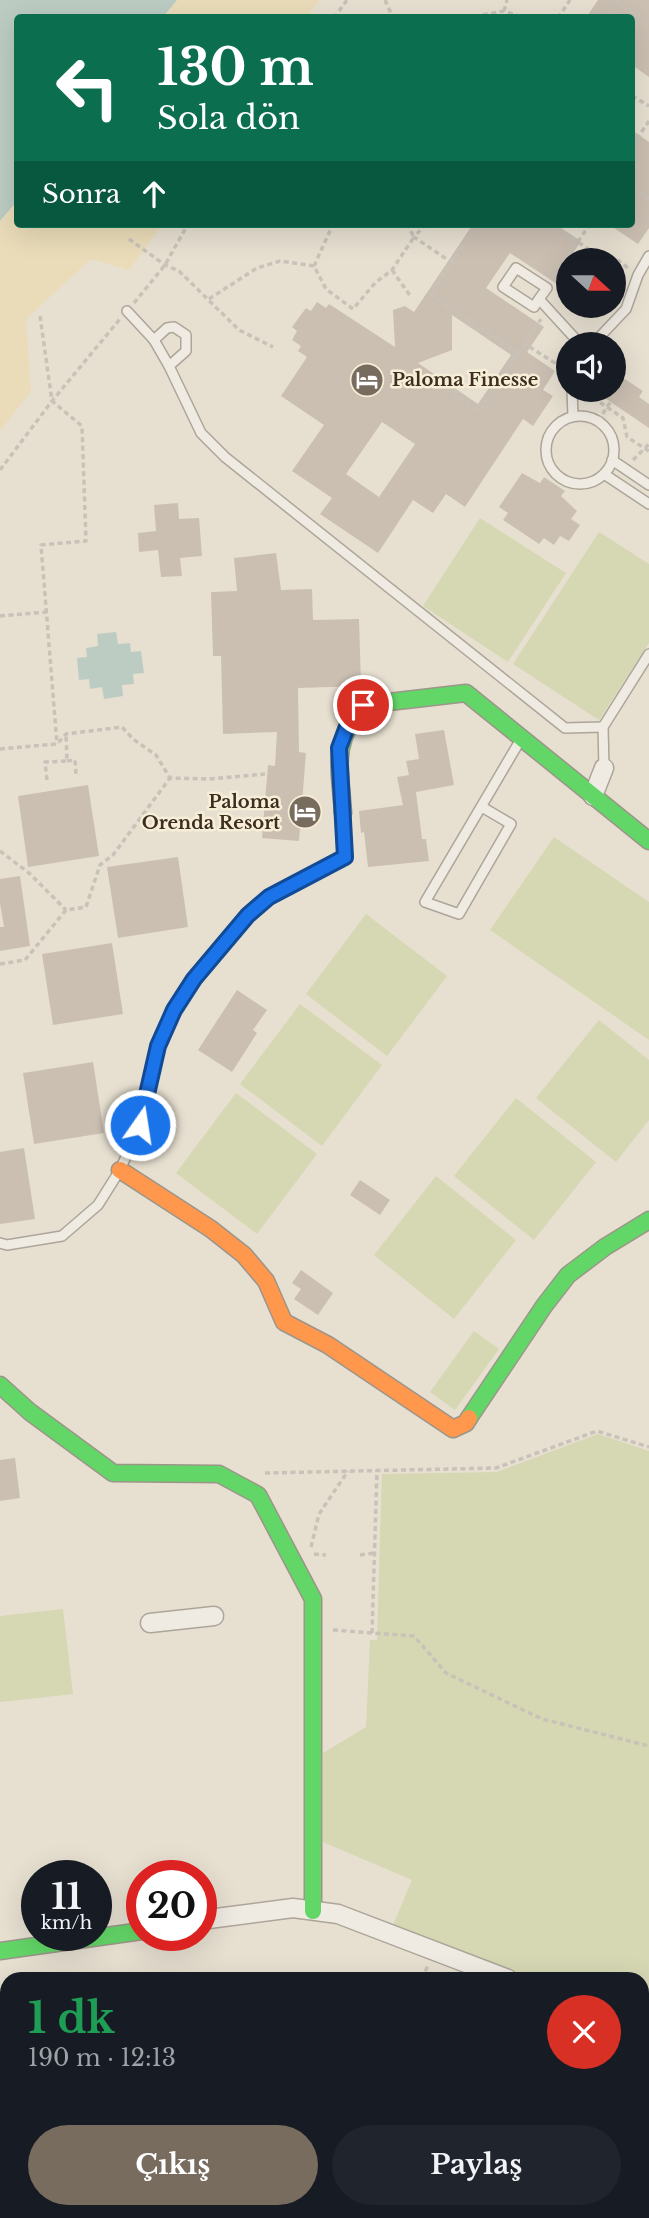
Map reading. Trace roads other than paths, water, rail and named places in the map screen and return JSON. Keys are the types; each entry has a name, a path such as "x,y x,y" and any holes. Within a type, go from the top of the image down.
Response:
{"street":[{"path":"343,813 339,748 348,724 363,705 466,693 649,841"},
{"path":"593,796 604,768"},
{"path":"120,1170 231,1243 257,1269 277,1300 284,1322 328,1345 453,1430 466,1423 544,1306 568,1275 605,1247 649,1220"},
{"path":"0,1385 30,1412 113,1473 219,1474 258,1495 313,1599 313,1911"},
{"path":"150,1623 214,1616"},
{"path":"217,1918 293,1908 338,1914 490,1972"},
{"path":"0,1951 126,1933"}],"lane":[{"path":"604,332 626,309 638,275 649,256"},
{"path":"516,268 547,288 539,299 534,307 503,287 516,268"},
{"path":"539,299 570,332"},
{"path":"127,310 154,340 201,433 225,457 565,729 603,727"},
{"path":"154,340 167,328 174,327 186,335 186,351 169,366"},
{"path":"572,402 573,416"},
{"path":"573,416 584,416 598,421 609,432 613,443 612,460 604,474 594,481 573,483 554,472 548,462 546,454 549,436 563,420 573,416"},
{"path":"612,460 649,485"},
{"path":"604,474 649,504"},
{"path":"604,768 603,727 649,654"},
{"path":"482,807 512,824 459,914 425,902 522,738"},
{"path":"0,1243 8,1245 62,1236 98,1205 120,1170 140,1125 158,1046 174,1010 194,979 248,915 269,897 345,857 343,813"}],"place":[{"name":"Paloma Finesse","path":"367,380"},
{"name":"Paloma Orenda Resort","path":"305,812"}]}
